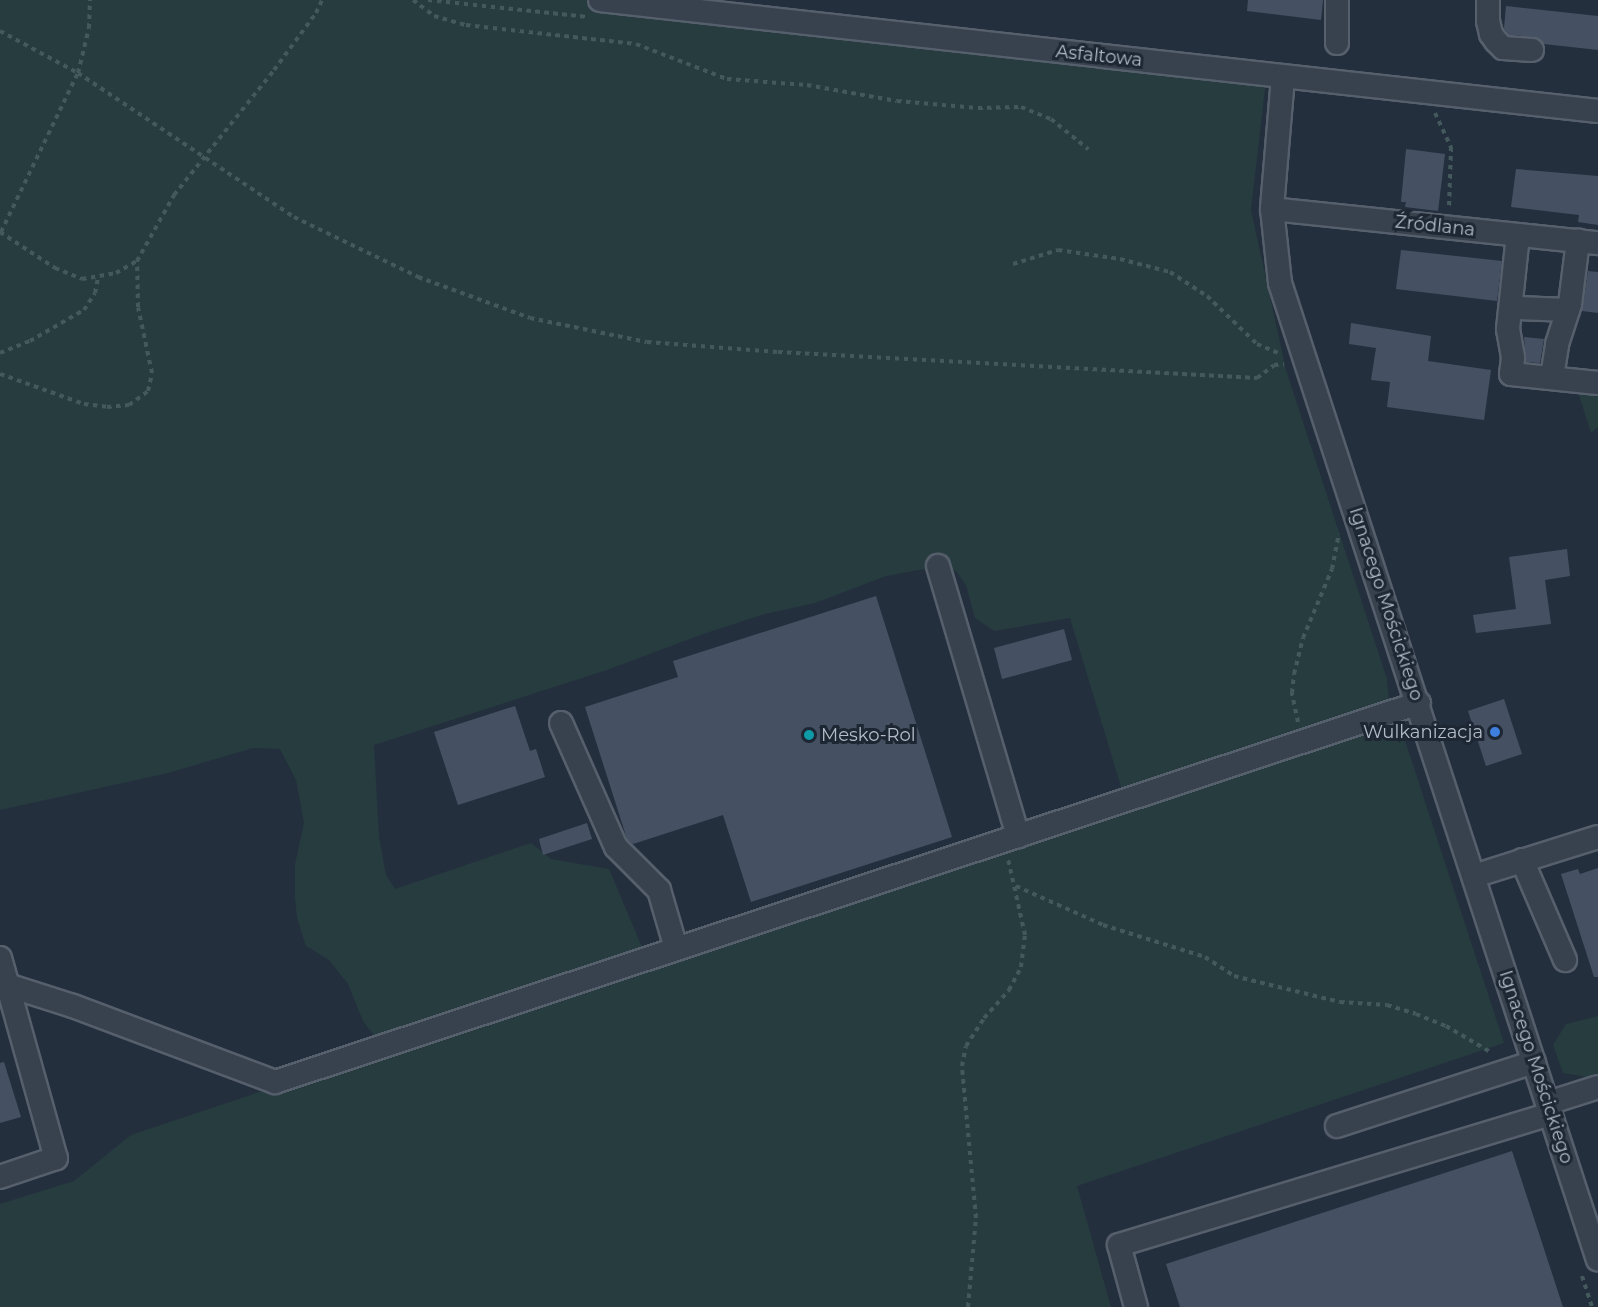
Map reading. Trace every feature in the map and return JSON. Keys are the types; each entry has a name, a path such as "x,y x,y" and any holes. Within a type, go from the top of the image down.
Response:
{"street":[{"path":"1337,0 1337,43"},
{"path":"1488,0 1488,21 1496,41 1503,48 1532,51"},
{"name":"Asfaltowa","path":"599,9 1283,77 1598,111"},
{"name":"Ignacego Mościckiego","path":"1283,77 1272,209 1280,283 1474,876 1525,1065 1549,1108 1590,1267"},
{"name":"Źródlana","path":"1272,209 1588,242"},
{"path":"1518,235 1508,328 1513,358 1511,374 1598,383"},
{"path":"1552,377 1557,344 1588,242"},
{"path":"1518,308 1568,310"},
{"path":"938,566 1011,839"},
{"path":"7,985 73,1006 275,1082 1419,703"},
{"path":"561,723 616,847 659,890 676,948"},
{"path":"1474,876 1598,837"},
{"path":"1522,861 1565,960"},
{"path":"0,958 56,1158 0,1177"},
{"path":"1337,1126 1525,1065"},
{"path":"1136,1307 1119,1245 1549,1108 1598,1087"}],"path":[{"path":"90,0 89,28 78,73 1,232 77,278 99,278 116,273 137,261"},
{"path":"0,374 84,404 107,408 129,405 148,391 152,373 138,307 137,261 174,195 274,70 316,13 322,0"},
{"path":"413,0 434,16 466,25 636,44 727,79 807,85 884,100 978,108 1021,107 1051,119 1088,149"},
{"path":"428,0 599,9"},
{"path":"0,31 78,73 294,217 418,278 530,318 647,342 790,353 1257,378 1274,365 1291,360 1257,344 1198,289 1170,273 1120,260 1058,250 1013,264"},
{"path":"1435,114 1450,147 1452,185 1447,227"},
{"path":"0,353 30,341 84,310 95,293 99,278"},
{"path":"1305,741 1292,693 1294,674 1303,638 1332,569 1340,531"},
{"path":"968,1307 976,1218 962,1066 966,1046 984,1018 1009,990 1021,967 1025,935 1016,886 1011,839"},
{"path":"1016,886 1103,925 1205,957 1234,976 1340,1002 1387,1005 1446,1026 1525,1065"},
{"path":"1590,1267 1592,1307"}],"green space":[{"path":"0,0 637,0 1267,71 1251,210 1286,370 1387,679 1389,702 1122,790 1070,618 994,631 975,618 966,585 956,571 924,569 886,576 815,603 765,614 703,634 607,670 374,745 379,837 386,875 395,889 531,843 551,859 609,869 644,952 1397,716 1504,1043 1077,1186 1111,1307 0,1307 0,1204 74,1181 131,1135 385,1050 363,1021 348,984 329,960 306,946 297,918 295,898 295,864 304,823 296,780 280,749 253,748 168,773 0,810"},
{"path":"1573,376 1598,380 1598,427 1591,433"},
{"path":"1598,1016 1598,1079 1563,1073 1553,1045 1566,1024"}],"building":[{"path":"1248,0 1323,0 1321,20 1247,11"},
{"path":"1506,6 1598,16 1598,50 1544,44 1534,37 1509,35 1504,28"},
{"path":"1406,149 1445,154 1438,211 1405,207 1406,202 1401,202"},
{"path":"1516,169 1598,176 1598,225 1578,222 1579,215 1511,207"},
{"path":"1401,250 1502,261 1497,301 1396,289"},
{"path":"1588,271 1598,272 1598,313 1582,311"},
{"path":"1351,323 1431,336 1428,361 1491,370 1484,420 1387,407 1390,382 1371,380 1376,348 1349,344"},
{"path":"1524,337 1544,339 1540,363 1526,362"},
{"path":"1567,549 1570,576 1545,580 1551,624 1476,633 1473,615 1516,609 1509,557"},
{"name":"Mesko-Rol","path":"876,596 952,837 751,902 723,815 633,844 627,839 585,707 678,677 673,661"},
{"path":"1064,629 1072,660 1002,679 994,648"},
{"name":"Wulkanizacja","path":"1504,699 1522,754 1486,766 1468,711"},
{"path":"515,706 530,751 536,749 545,777 458,805 434,732"},
{"path":"587,823 592,839 543,855 539,839"},
{"path":"1598,868 1598,977 1594,977 1561,874 1578,869 1580,874"},
{"path":"4,1062 21,1117 0,1123 0,1063"},
{"path":"1512,1151 1563,1307 1180,1307 1166,1264"}],"place":[{"name":"Wulkanizacja","path":"1495,732"},
{"name":"Mesko-Rol","path":"809,735"}]}
